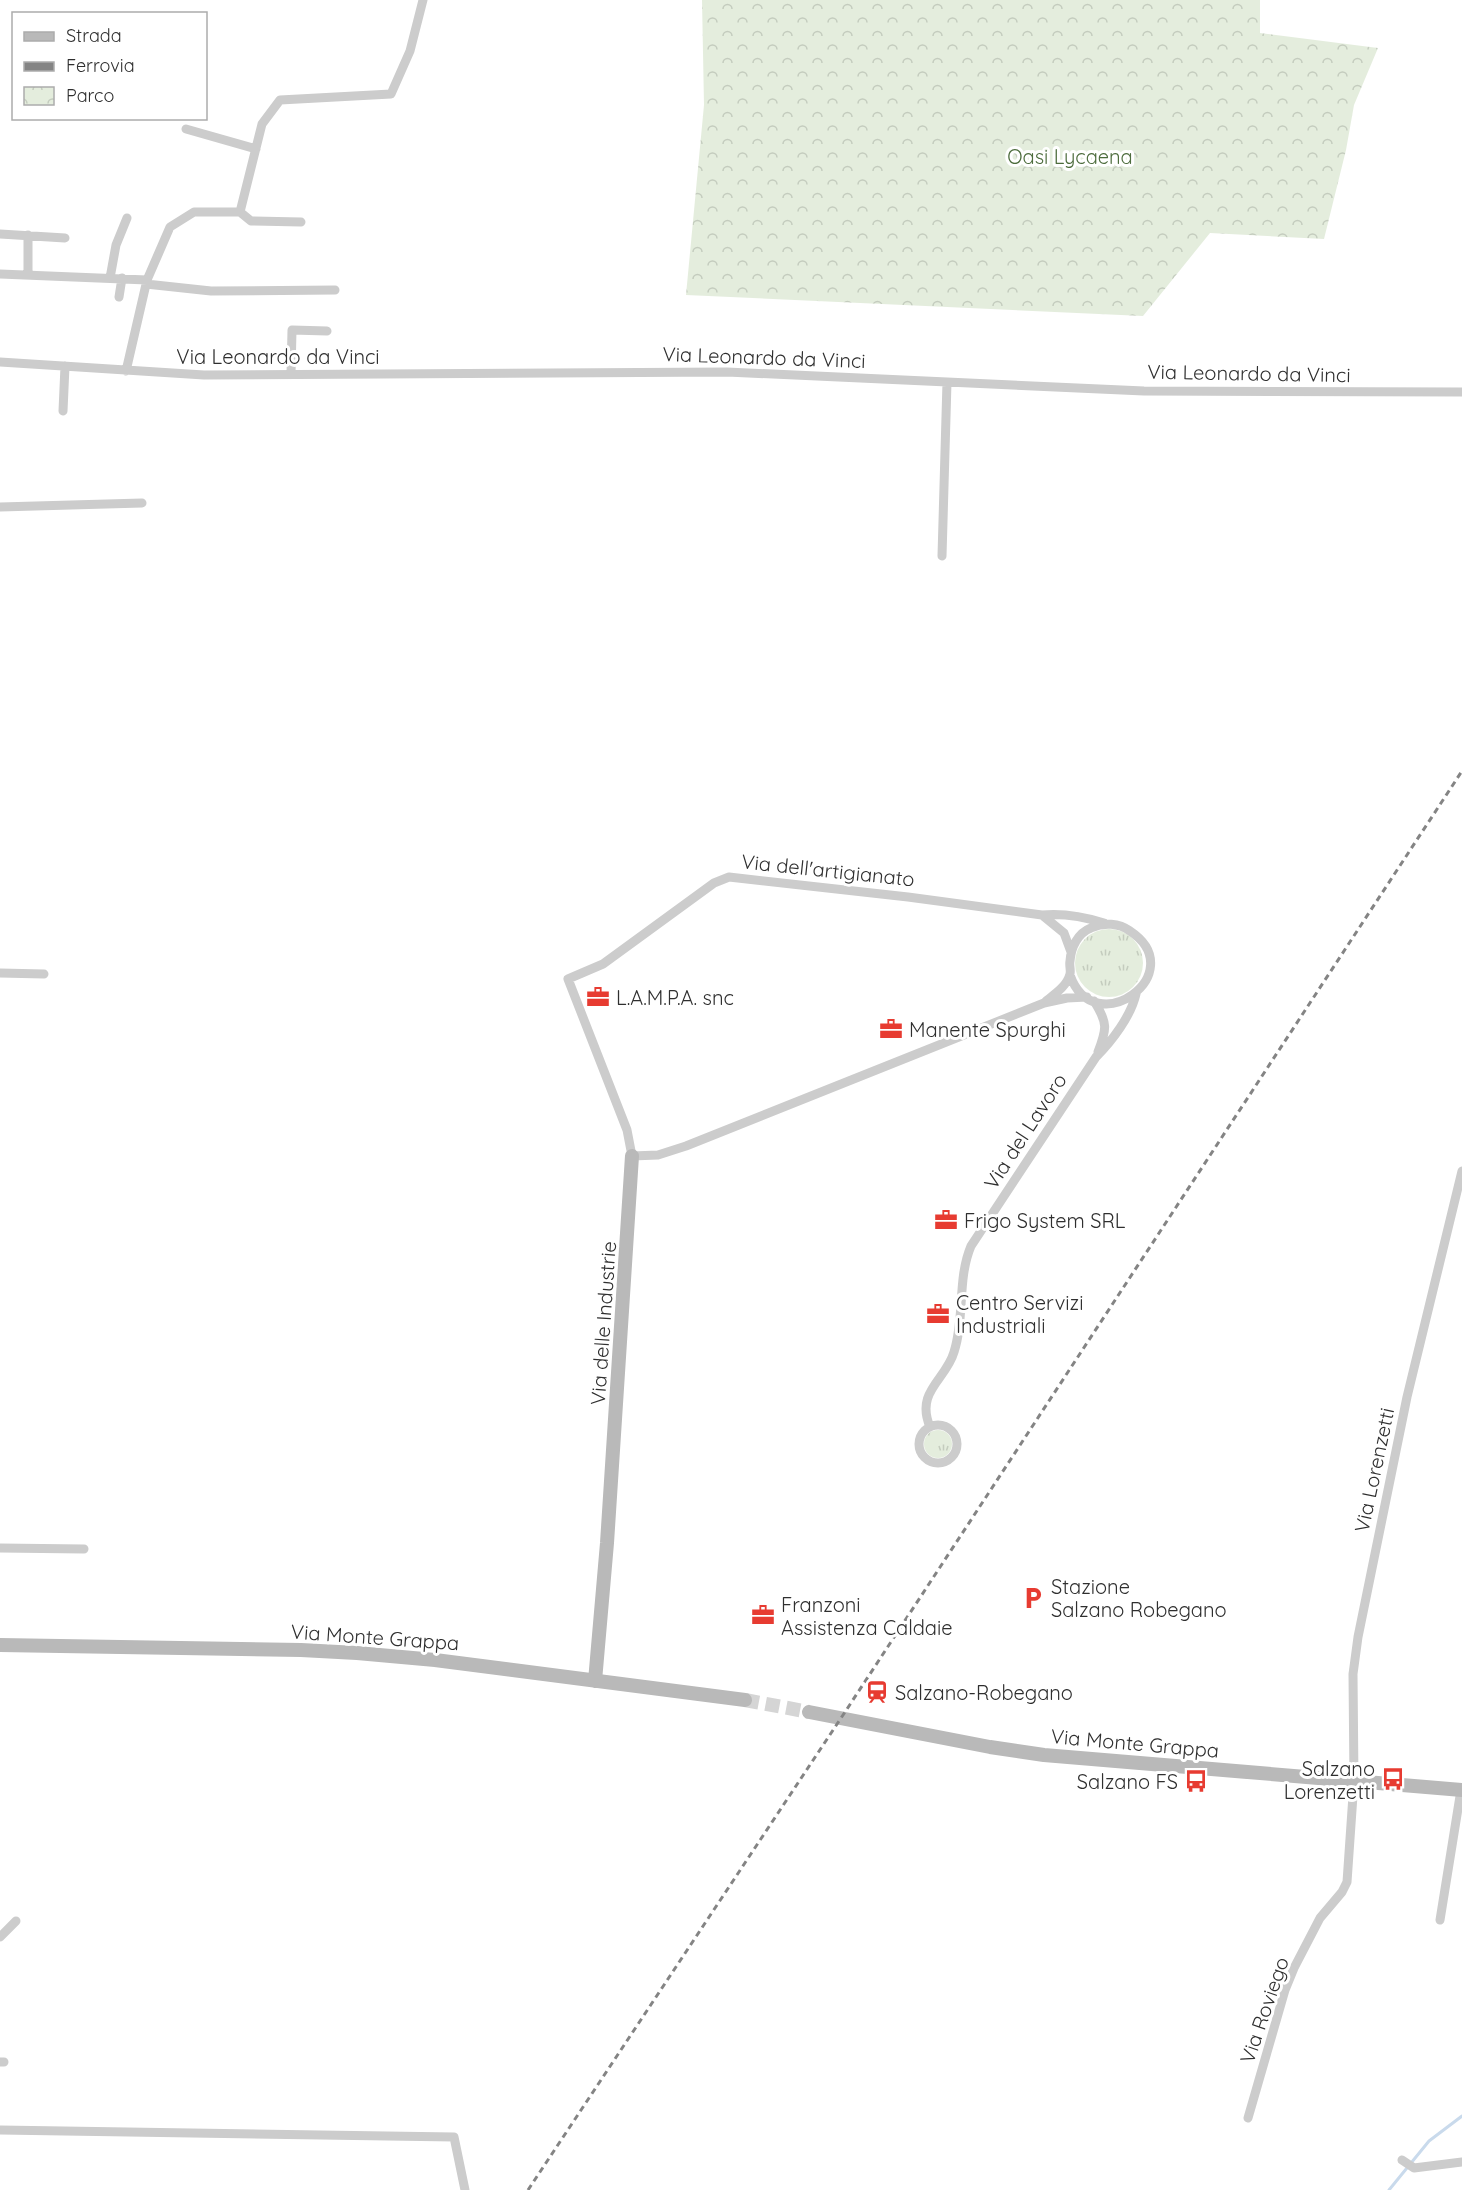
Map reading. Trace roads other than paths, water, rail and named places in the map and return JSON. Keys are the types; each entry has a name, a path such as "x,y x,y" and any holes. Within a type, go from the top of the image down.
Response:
{"street":[{"path":"240,212 262,124 280,100 391,94 410,51 423,0"},
{"path":"186,129 256,149"},
{"path":"126,371 146,282 170,227 194,212 240,212 251,221 301,222"},
{"path":"110,278 116,245 127,218"},
{"path":"0,234 65,237"},
{"path":"28,235 28,275"},
{"path":"0,274 122,278 211,291 335,290"},
{"path":"120,297 122,278"},
{"path":"291,374 292,330 327,331"},
{"name":"Via Leonardo da Vinci","path":"0,362 204,375 727,372 1144,391 1462,392"},
{"path":"63,411 65,366"},
{"path":"942,556 947,382"},
{"path":"0,507 142,503"},
{"name":"Via dell'artigianato","path":"568,979 603,964 714,883 729,877 1042,915 1057,914 1126,928 1137,935 1148,951 1150,959 1148,976 1136,994"},
{"path":"1042,915 1064,933 1071,954"},
{"path":"1091,999 1075,987 1070,975 1071,954 1077,940 1084,932 1104,923"},
{"path":"0,973 44,974"},
{"path":"1044,1003 1060,990 1070,975"},
{"name":"Via delle Industrie","path":"568,979 627,1130 632,1156 607,1543 595,1681"},
{"path":"632,1156 658,1155 686,1146 1044,1003 1067,998 1091,999 1115,1004 1136,994"},
{"name":"Via del Lavoro","path":"930,1427 926,1401 954,1352 967,1256 1096,1057 1106,1047 1134,1003 1136,994"},
{"name":"Via del Lavoro","path":"1091,999 1105,1022 1105,1033 1096,1057"},
{"name":"Via Lorenzetti","path":"1354,1781 1353,1674 1358,1637 1407,1397 1462,1171"},
{"name":"Via del Lavoro","path":"946,1426 956,1436 957,1449 945,1462 933,1462 923,1456 920,1450 920,1438 923,1432 930,1427 946,1426"},
{"path":"0,1548 84,1549"},
{"name":"Via Monte Grappa","path":"0,1645 281,1649 357,1653 431,1659 745,1700"},
{"name":"Via Monte Grappa","path":"809,1712 990,1747 1044,1755 1462,1790"},
{"name":"Via Roviego","path":"1248,2118 1285,1990 1294,1968 1320,1918 1342,1892 1347,1882 1354,1781"},
{"path":"1440,1920 1462,1790"},
{"path":"0,1937 16,1921"},
{"path":"0,2130 454,2137 465,2190"},
{"path":"1402,2160 1414,2168 1462,2162"}],"waterway":[{"path":"1389,2190 1429,2141 1462,2116"}],"tunnel":[{"path":"745,1700 809,1712"}],"railway":[{"path":"528,2190 847,1709 1462,771"}],"place":[{"name":"L.A.M.P.A. snc","path":"598,997"},
{"name":"Manente Spurghi","path":"891,1029"},
{"name":"Frigo System SRL","path":"946,1220"},
{"name":"Centro Servizi Industriali","path":"938,1314"},
{"name":"Stazione Salzano Robegano","path":"1033,1598"},
{"name":"Franzoni Assistenza Caldaie","path":"763,1615"},
{"name":"Salzano-Robegano","path":"877,1692"},
{"name":"Salzano Lorenzetti","path":"1393,1779"},
{"name":"Salzano FS","path":"1196,1781"}],"park label":[{"name":"Oasi Lycaena","path":"1070,156"}]}
